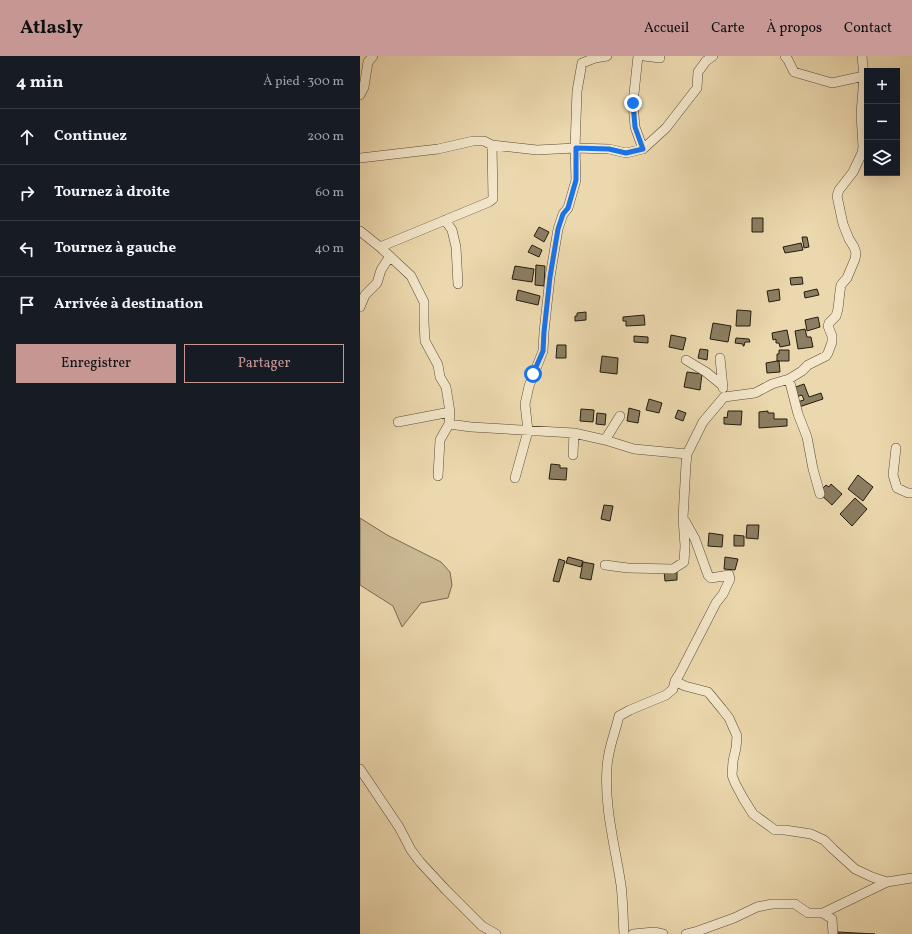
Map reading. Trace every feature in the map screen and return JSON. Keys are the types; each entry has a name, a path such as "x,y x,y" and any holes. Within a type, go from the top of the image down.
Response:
{"street":[{"path":"360,94 364,87 368,62 373,56"},
{"path":"515,478 528,431 525,404 529,386 543,351 548,293 558,229 563,214 568,208 576,180 577,91 582,63 595,57 607,56"},
{"path":"638,56 633,103 635,127 643,149"},
{"path":"644,56 660,58"},
{"path":"360,158 438,149 473,141 484,141 492,145 537,150 576,148 609,149 626,153 643,149 666,128 697,88 698,72 706,61 714,56"},
{"path":"785,56 794,72 832,83 864,76"},
{"path":"605,565 628,568 673,569 684,562 685,546 683,518 687,454 703,422 724,397 755,393 772,384 789,379 802,371 808,365 826,356 828,353 832,342 832,336 828,326 829,322 836,316 841,285 847,278 856,259 854,247 843,224 837,196 839,190 853,172 862,154 860,114 864,76 862,56"},
{"path":"380,247 493,199 492,145"},
{"path":"445,220 452,230 456,246 458,284"},
{"path":"360,231 380,247 411,276 424,302 425,341 438,365 440,377 446,387 450,412 449,424 440,440 438,476"},
{"path":"360,308 365,295 377,283 381,270 390,256"},
{"path":"720,358 723,391 730,396"},
{"path":"686,360 706,372 722,385"},
{"path":"789,379 798,414 807,437 813,469 820,494"},
{"path":"398,422 450,412"},
{"path":"605,440 620,416"},
{"path":"449,424 574,434 605,440 634,449 687,454"},
{"path":"573,455 574,434"},
{"path":"896,448 893,475 897,488 908,493 912,493"},
{"path":"624,934 621,886 607,799 607,767 609,750 619,716 666,695 673,689 675,680 730,579 729,575 711,578 708,575 695,539 683,518"},
{"path":"675,680 685,686 708,692 729,718 737,736 732,775 743,798 753,814 775,830 811,834 824,840 856,869 887,882"},
{"path":"360,769 399,827 411,850 420,862 482,926 496,934"},
{"path":"686,934 734,918 757,907 772,904 794,904 808,913 823,913 887,882 912,878"},
{"path":"823,913 832,919 833,934"},
{"path":"633,934 654,932 663,934"}],"shaded area":[{"path":"360,518 387,535 441,562 450,572 452,585 448,598 421,603 402,627 393,606 360,585"}],"building":[{"path":"752,218 763,218 763,232 752,232"},
{"path":"539,227 549,232 544,242 534,236"},
{"path":"802,237 807,237 809,247 804,248"},
{"path":"801,243 803,250 785,253 783,247"},
{"path":"532,245 542,250 539,257 528,252"},
{"path":"536,265 545,266 544,286 535,285"},
{"path":"515,266 534,269 532,282 512,279"},
{"path":"802,277 803,284 791,285 790,278"},
{"path":"779,289 780,300 769,302 767,291"},
{"path":"817,289 819,295 805,298 804,292"},
{"path":"518,290 540,296 538,305 516,300"},
{"path":"737,310 751,311 750,326 736,326"},
{"path":"586,312 586,320 575,321 575,316 577,316 577,313"},
{"path":"644,315 645,325 626,326 626,321 623,321 623,317"},
{"path":"818,317 820,327 807,331 805,320"},
{"path":"713,323 731,326 728,342 710,339"},
{"path":"805,329 807,337 811,337 813,347 798,349 795,331"},
{"path":"787,330 790,345 780,347 779,343 776,343 776,339 773,340 772,333"},
{"path":"671,335 686,338 683,350 669,347"},
{"path":"634,336 648,337 648,343 634,342"},
{"path":"736,338 749,339 750,342 745,342 743,346 743,344 735,343"},
{"path":"557,345 566,345 566,358 556,358"},
{"path":"700,349 708,350 707,360 698,358"},
{"path":"779,350 789,350 789,361 777,361 777,354 779,354"},
{"path":"602,356 618,358 617,374 600,372"},
{"path":"779,361 780,372 767,373 766,363"},
{"path":"687,372 702,374 700,390 684,387"},
{"path":"804,384 809,397 821,393 823,399 799,407 797,402 804,400 802,395 796,397 793,388"},
{"path":"649,399 662,403 659,413 646,410"},
{"path":"629,408 640,411 638,423 627,421"},
{"path":"581,409 594,410 593,422 580,421"},
{"path":"678,410 686,413 683,421 675,418"},
{"path":"728,411 742,411 741,425 724,424 724,417 727,418"},
{"path":"768,411 768,413 774,413 774,419 787,419 787,426 759,428 759,412"},
{"path":"597,413 606,414 605,425 596,424"},
{"path":"551,464 560,465 560,468 567,468 566,480 549,479"},
{"path":"858,475 873,487 863,501 848,489"},
{"path":"831,484 842,494 832,505 820,494 825,493 821,490 826,485 829,487"},
{"path":"855,498 867,509 852,526 840,514"},
{"path":"604,505 613,506 610,521 601,519"},
{"path":"747,525 759,525 758,539 746,538"},
{"path":"709,533 723,535 722,547 708,546"},
{"path":"734,535 744,536 744,546 734,546"},
{"path":"568,557 583,561 581,567 566,563"},
{"path":"725,557 738,559 735,570 724,569"},
{"path":"559,559 565,561 559,582 553,581"},
{"path":"583,562 594,564 591,580 580,578"},
{"path":"677,570 677,580 665,581 664,571"},
{"path":"838,932 875,934 838,934"}],"route":[{"path":"533,374 543,351 550,277 558,229 563,214 568,208 576,180 576,148 609,149 626,153 643,149 635,127 633,103"}]}
